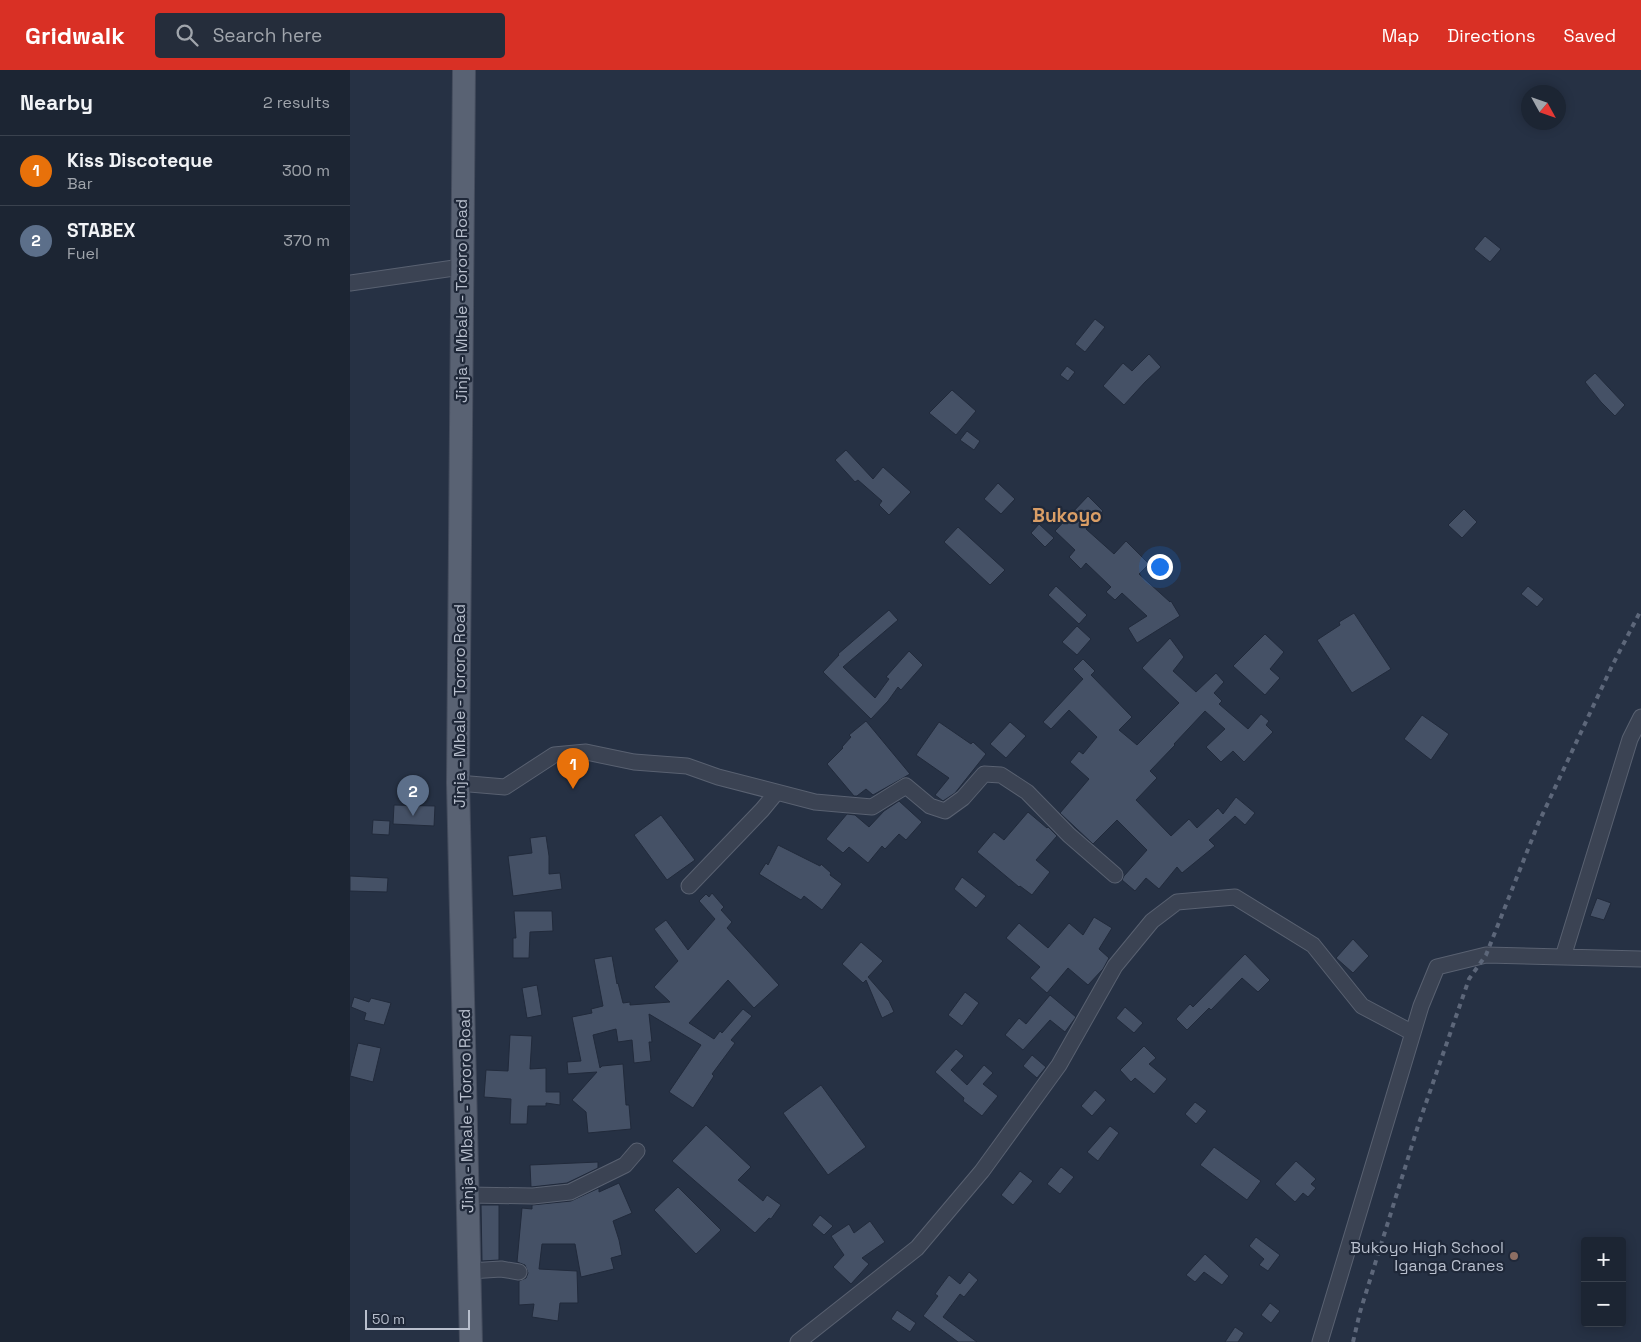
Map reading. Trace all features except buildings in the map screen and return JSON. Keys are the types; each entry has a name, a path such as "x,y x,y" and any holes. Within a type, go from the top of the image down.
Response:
{"main road":[{"name":"Jinja - Mbale - Tororo Road","path":"464,70 458,783 471,1342"}],"street":[{"path":"350,283 461,267"},
{"path":"1563,957 1630,739 1641,717"},
{"path":"458,783 505,787 554,755 586,752 634,762 687,766 718,777 815,802 872,807 906,786 930,806 945,811 963,798 984,774 1001,775 1027,792 1069,834 1115,875"},
{"path":"689,886 762,810 776,792"},
{"path":"798,1342 917,1248 982,1171 1059,1065 1114,966 1152,921 1177,902 1235,896 1313,945 1362,1006 1413,1033"},
{"path":"1320,1342 1421,1006 1437,967 1486,955 1641,959"},
{"path":"468,1195 533,1196 570,1192 625,1165 637,1151"},
{"path":"470,1272 501,1269 519,1272"}],"railway":[{"path":"1353,1342 1360,1312 1418,1126 1469,979 1486,955 1538,824 1612,666 1641,610"}],"place":[{"name":"Kiss Discoteque","path":"573,789"},
{"name":"STABEX","path":"413,816"},
{"name":"Bukoyo High School Iganga Cranes","path":"1514,1256"}],"district":[{"name":"Bukoyo","path":"1067,515"}]}
